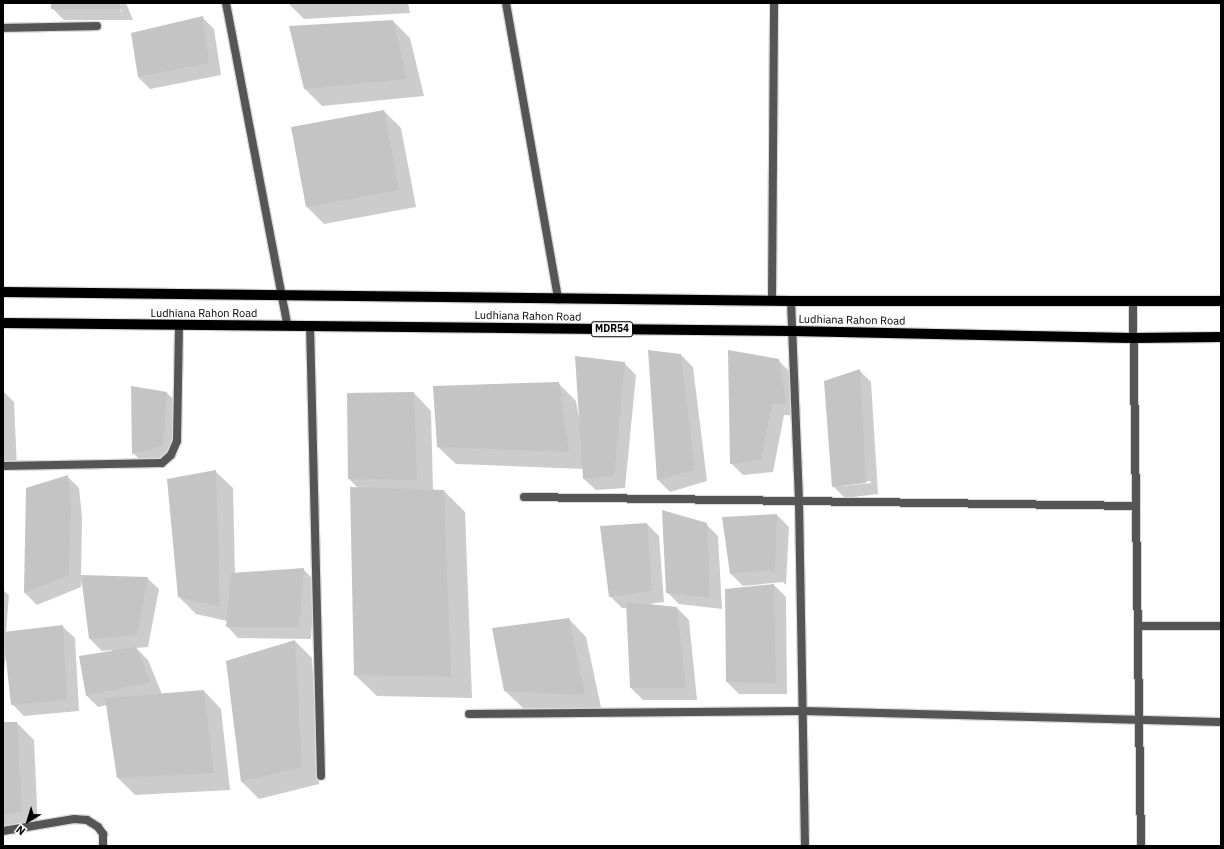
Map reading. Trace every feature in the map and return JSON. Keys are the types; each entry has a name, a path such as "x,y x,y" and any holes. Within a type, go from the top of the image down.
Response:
{"main road":[{"name":"Ludhiana Rahon Road","path":"3,292 772,301 1221,301"},
{"name":"Ludhiana Rahon Road","path":"3,323 179,326 287,324 792,331 1132,338 1221,336"}],"street":[{"path":"226,3 287,324"},
{"path":"506,3 558,299"},
{"path":"772,301 774,3"},
{"path":"3,28 97,26"},
{"path":"791,301 799,502 804,711 805,846"},
{"path":"1133,302 1132,338 1141,846"},
{"path":"310,325 321,776"},
{"path":"3,466 162,463 171,456 177,441 179,326"},
{"path":"524,497 1136,506"},
{"path":"1138,626 1221,626"},
{"path":"469,714 804,711 1139,722 1221,722"},
{"path":"3,831 74,819 87,820 98,827 103,834 103,846"}],"building":[{"path":"51,3 119,3 122,9 51,9"},
{"path":"203,16 209,63 138,77 131,33"},
{"path":"393,20 407,79 304,89 289,26"},
{"path":"384,110 399,190 306,207 291,127"},
{"path":"648,350 681,354 695,470 657,480"},
{"path":"728,350 779,359 786,404 772,404 761,460 730,464"},
{"path":"575,356 625,362 614,476 583,479"},
{"path":"860,369 866,483 832,487 824,381"},
{"path":"559,382 569,452 437,447 433,386"},
{"path":"131,386 167,392 163,446 132,454"},
{"path":"414,392 417,480 348,479 347,393"},
{"path":"216,470 220,607 178,597 167,479"},
{"path":"68,475 71,504 69,575 24,593 26,488"},
{"path":"350,487 444,490 451,677 354,675"},
{"path":"662,510 707,523 710,598 666,593"},
{"path":"777,514 775,575 770,570 730,574 722,517"},
{"path":"647,523 652,591 609,597 600,526"},
{"path":"304,568 299,627 226,627 231,573"},
{"path":"81,575 148,577 137,635 89,639"},
{"path":"774,584 776,683 726,682 725,589"},
{"path":"626,602 677,607 686,688 630,688"},
{"path":"569,618 585,695 504,691 492,628"},
{"path":"63,625 67,700 11,705 3,632"},
{"path":"295,640 302,767 241,782 226,661"},
{"path":"136,647 151,682 86,696 79,656"},
{"path":"204,690 214,773 117,778 105,698"},
{"path":"3,722 17,722 22,812 3,815"}]}
